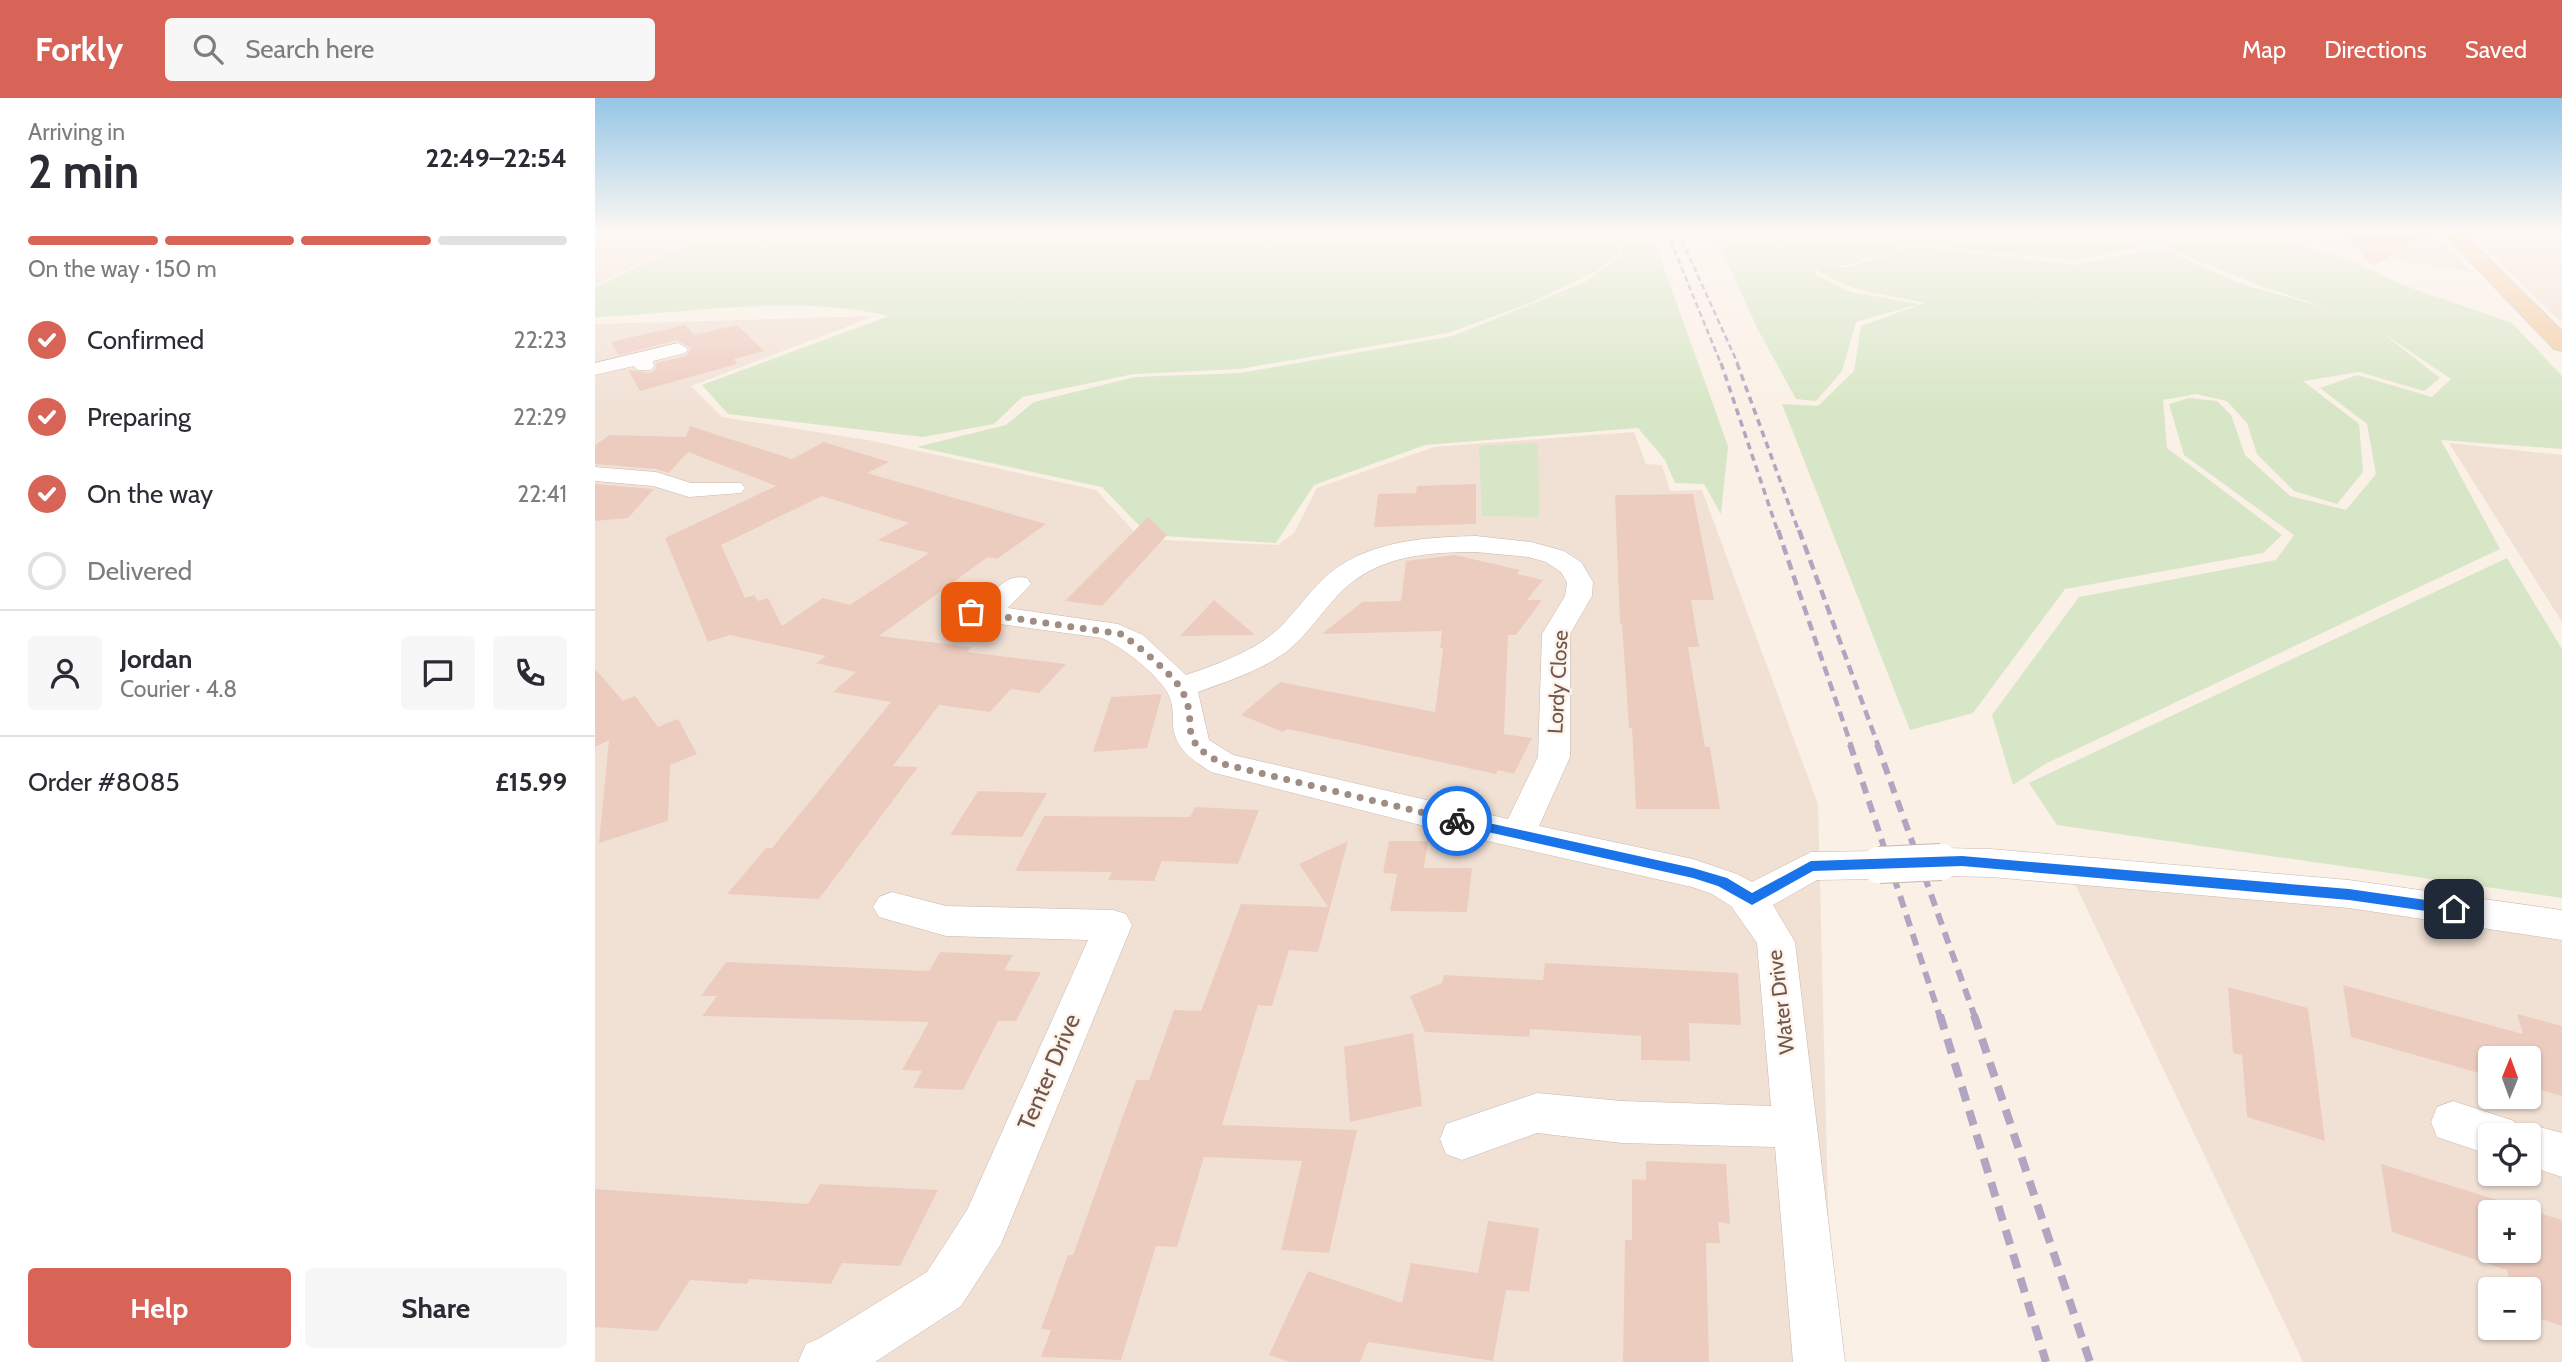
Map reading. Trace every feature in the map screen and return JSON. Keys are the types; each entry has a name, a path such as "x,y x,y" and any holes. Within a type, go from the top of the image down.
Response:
{"main road":[{"path":"2509,291 2562,344"}],"street":[{"path":"595,369 643,362 678,349"},
{"path":"595,474 656,479 689,490 733,488"},
{"path":"660,505 689,490"},
{"name":"Lordy Close","path":"1181,688 1265,652 1286,637 1338,580 1355,567 1380,556 1432,545 1500,537 1556,556 1577,573 1581,586 1578,597 1560,621 1556,634 1554,757 1518,835"},
{"path":"1018,584 971,612 1121,634 1133,641 1181,688 1188,709 1189,729 1196,746 1223,764 1518,835 1693,873 1723,882 1752,899 1811,866 1991,863 2349,894 2562,925"},
{"name":"Water Drive","path":"1752,899 1776,942 1819,1362"},
{"name":"Tenter Drive","path":"831,1361 944,1289 984,1227 1113,925 946,921 892,908"},
{"path":"1462,1139 1537,1113 1622,1122 1795,1127"},
{"path":"2453,1122 2478,1130"},
{"path":"2541,1149 2562,1155"}],"shaded area":[{"path":"2529,291 2562,291 2562,322"},
{"path":"875,316 691,386 722,417 873,441 1096,490 1141,539 1278,545 1294,533 1317,488 1434,447 1634,432 1646,464 1662,465 1670,491 1702,490 1818,804 1832,1362 595,1362 595,324"},
{"path":"2449,443 2562,455 2562,622"},
{"path":"2065,863 2562,920 2562,1362 2303,1362"}],"green space":[{"path":"595,291 1555,291 1528,304 1448,333 1239,369 1134,374 1022,397 994,424 923,437 728,414 702,385 889,316 816,306 779,306 595,317"},
{"path":"1563,291 1672,291 1728,446 1721,514 1704,484 1675,483 1665,460 1638,428 1425,445 1314,485 1276,543 1148,535 1102,487 917,447 1006,425 1034,402 1135,377 1240,373 1453,336"},
{"path":"1740,291 1849,291 1919,304 1856,322 1842,371 1816,401 1796,399 1757,328"},
{"path":"1866,291 2266,291 2333,310 2276,291 2420,291 2512,323 2562,376 2562,449 2441,440 2500,549 2045,764 2013,785 1992,715 2079,597 2276,560 2294,535 2184,455 2169,404 2189,398 2217,401 2231,415 2245,455 2290,496 2346,510 2376,474 2367,424 2320,388 2357,375 2432,397 2451,379 2380,331 2440,378 2424,391 2359,372 2303,381 2359,424 2363,472 2337,504 2294,491 2257,454 2247,423 2227,401 2196,394 2163,400 2167,448 2282,535 2263,553 2065,589 1973,713 1910,730 1782,404 1818,406 1854,371 1861,326 1924,303"},
{"path":"1538,443 1539,517 1482,516 1479,446"},
{"path":"2507,558 2562,649 2562,898 2057,825 2029,783"}],"building":[{"path":"685,325 694,335 737,325 764,351 734,359 737,364 640,391 628,370 651,373 656,368 656,363 686,356 691,348 677,340 619,355 611,342"},
{"path":"690,426 792,459 824,442 889,462 867,473 1046,524 997,559 988,557 879,636 971,647 967,652 1066,664 1039,693 1011,689 990,712 939,705 893,766 918,767 819,899 727,894 766,848 772,848 891,702 833,692 856,672 816,663 826,656 730,635 708,642 665,538 776,486 688,452 669,473 656,469 595,464 595,445 610,435 686,437","holes":["822,496 909,523 878,540 929,553 850,605 823,598 782,626 768,598 758,601 754,595 745,598 721,545"]},
{"path":"595,484 654,489 628,518 595,521"},
{"path":"1476,484 1476,524 1374,527 1378,494 1416,493 1417,486"},
{"path":"1693,494 1714,600 1691,600 1699,647 1688,647 1705,747 1710,747 1720,809 1636,809 1632,728 1629,728 1620,624 1615,495"},
{"path":"1148,517 1167,535 1102,606 1065,601"},
{"path":"1455,555 1520,570 1517,574 1543,580 1527,600 1542,600 1516,635 1508,635 1504,734 1532,738 1514,774 1498,770 1496,774 1288,729 1283,732 1241,715 1280,682 1435,712 1443,648 1440,648 1442,631 1322,634 1362,602 1401,601 1406,561"},
{"path":"1214,600 1255,635 1180,636"},
{"path":"595,669 623,701 635,696 658,727 678,719 697,754 670,765 668,821 599,843 609,740 595,747"},
{"path":"1162,694 1147,748 1093,752 1111,697"},
{"path":"978,791 1047,793 1022,837 950,835"},
{"path":"1195,807 1259,810 1238,864 1162,861 1154,881 1108,880 1112,872 1015,871 1044,816 1190,817"},
{"path":"1348,841 1318,952 1289,950 1272,1006 1258,1005 1222,1125 1357,1130 1329,1253 1281,1250 1302,1161 1204,1157 1177,1247 1156,1246 1121,1360 1041,1357 1051,1330 1041,1329 1068,1255 1073,1255 1136,1080 1149,1080 1174,1010 1201,1011 1241,904 1328,907 1299,864"},
{"path":"1389,841 1428,841 1424,868 1472,868 1467,912 1390,911 1397,874 1383,873"},
{"path":"940,952 1013,955 1004,970 1041,972 1016,1021 998,1021 963,1090 913,1088 922,1071 902,1070 929,1022 702,1016 717,996 701,996 726,962 929,971"},
{"path":"1545,963 1738,973 1741,1025 1689,1023 1690,1061 1641,1060 1641,1036 1530,1029 1529,1037 1425,1032 1410,996 1442,983 1444,975 1543,980"},
{"path":"2343,985 2523,1034 2517,1014 2562,1026 2562,1096 2541,1090 2541,1046 2478,1046 2478,1073 2351,1037"},
{"path":"2228,987 2308,1008 2325,1141 2247,1117 2242,1055 2233,1053"},
{"path":"1413,1033 1422,1106 1350,1122 1344,1047"},
{"path":"1646,1161 1726,1164 1730,1224 1718,1222 1720,1243 1706,1243 1709,1362 1623,1362 1625,1240 1632,1240 1632,1179 1646,1180"},
{"path":"2381,1164 2497,1200 2478,1200 2478,1260 2392,1232"},
{"path":"820,1184 938,1190 900,1266 842,1263 831,1284 750,1279 747,1284 690,1280 657,1331 595,1327 595,1189 808,1204"},
{"path":"2541,1214 2562,1220 2562,1326 2541,1319 2541,1277 2509,1277 2507,1270 2486,1263 2541,1263"},
{"path":"1488,1221 1539,1228 1529,1292 1506,1290 1493,1361 1368,1342 1360,1362 1289,1362 1269,1355 1308,1271 1402,1303 1411,1263 1478,1273"}],"railway":[{"path":"1691,291 1721,364"},
{"path":"1705,291 1738,364"},
{"path":"1721,363 1778,532"},
{"path":"1737,363 1799,532"},
{"path":"1778,530 1851,745"},
{"path":"1799,530 1878,745"},
{"path":"1850,744 1940,1017"},
{"path":"1877,744 1975,1017"},
{"path":"1940,1015 2046,1362"},
{"path":"1974,1015 2090,1362"}],"way so far":[{"path":"971,612 1108,630 1133,641 1181,688 1188,709 1189,729 1196,746 1223,764 1457,821"}],"route":[{"path":"1457,821 1693,873 1723,882 1752,899 1811,866 1962,861 2349,894 2454,909"}]}
